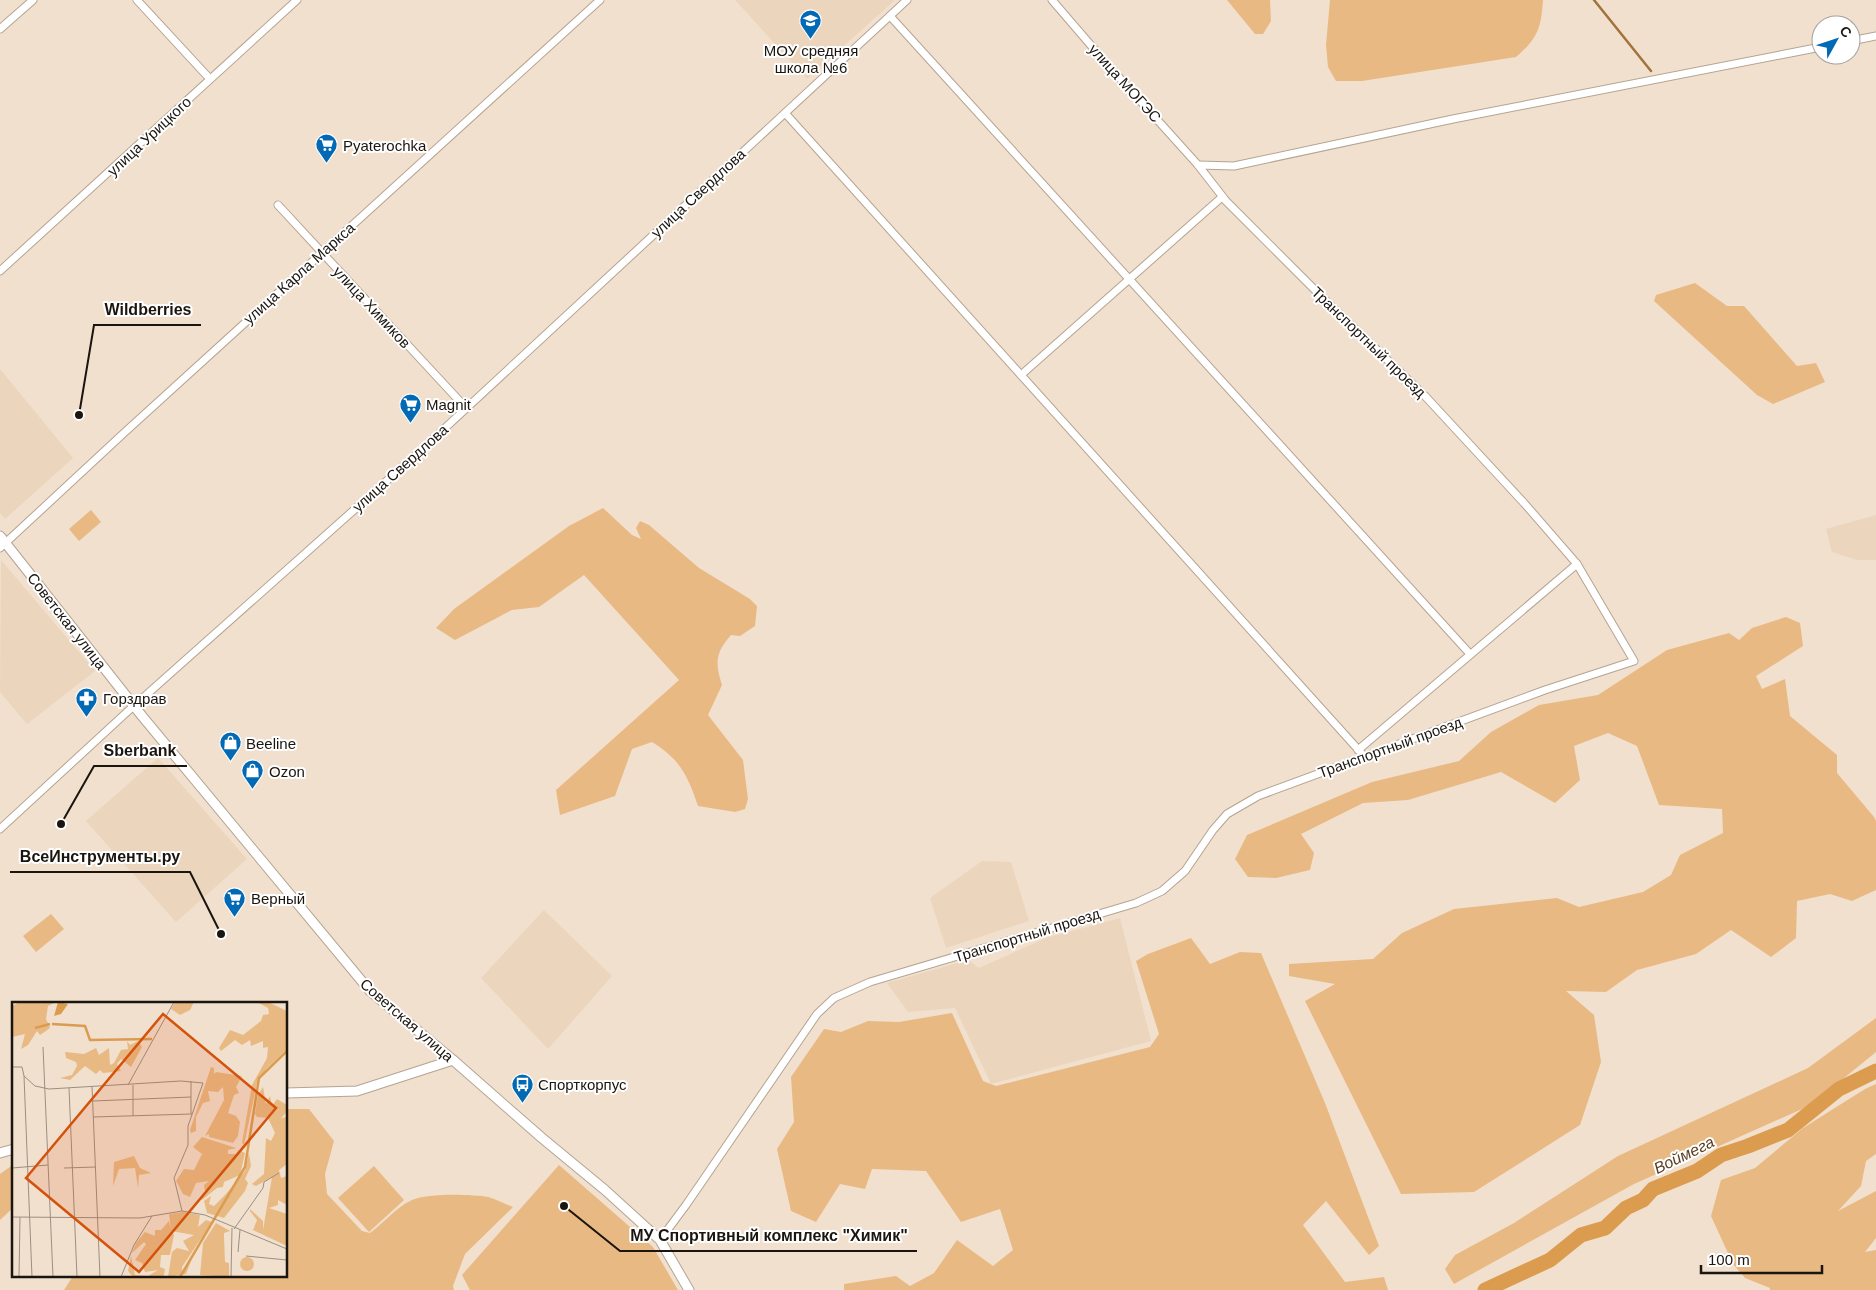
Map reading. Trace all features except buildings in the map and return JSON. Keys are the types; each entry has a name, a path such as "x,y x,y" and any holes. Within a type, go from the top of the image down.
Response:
{"street":[{"path":"0,30 33,0"},
{"path":"138,0 210,79"},
{"name":"улица Урицкого","path":"0,271 297,0"},
{"name":"улица Карла Маркса","path":"2,542 600,0"},
{"name":"улица Свердлова","path":"0,829 134,706 418,453 907,0"},
{"name":"улица МОГЭС","path":"1052,0 1198,165"},
{"path":"890,16 1470,654"},
{"path":"1861,39 1876,36"},
{"path":"1198,165 1234,166 1453,119 1811,49"},
{"path":"785,113 1364,756"},
{"name":"Транспортный проезд","path":"660,1240 817,1014 834,998 870,982 1136,903 1162,891 1185,871 1213,830 1227,814 1258,796 1545,690 1634,661 1577,564 1524,503 1425,396 1315,291 1222,197 1198,165"},
{"path":"1021,375 1222,197"},
{"name":"улица Химиков","path":"278,205 466,408"},
{"name":"Советская улица","path":"2,542 230,824 370,991 605,1190 660,1240 689,1290"},
{"path":"1358,750 1577,564"},
{"path":"288,1093 357,1091 453,1060"}],"shaded area":[{"name":"МОУ средняя школа №6","path":"735,0 895,0 807,79"},
{"path":"1227,0 1270,0 1271,21 1263,34 1255,34"},
{"path":"1330,0 1543,0 1537,32 1529,44 1516,57 1362,81 1336,81 1328,67 1326,45"},
{"path":"1695,283 1727,306 1744,306 1797,366 1816,363 1825,382 1773,404 1757,395 1654,301 1656,295"},
{"path":"0,369 73,458 5,519 0,513"},
{"path":"603,508 632,535 641,539 636,528 640,521 649,525 699,568 750,599 757,606 755,626 740,636 731,635 719,653 718,670 722,685 708,715 743,760 748,799 745,809 735,812 698,806 691,786 682,769 670,755 652,742 632,749 615,796 560,815 556,790 679,680 584,575 539,607 512,610 455,640 436,628 454,609 569,526"},
{"path":"91,510 101,522 79,541 69,529"},
{"path":"1876,515 1876,560 1857,560 1832,552 1826,529"},
{"path":"1,560 95,671 27,724 0,692"},
{"path":"1786,617 1800,623 1803,646 1756,676 1762,689 1785,679 1790,716 1837,755 1837,773 1874,817 1876,821 1876,890 1852,901 1830,894 1797,901 1796,938 1771,957 1731,930 1696,954 1637,970 1606,992 1566,991 1594,1015 1601,1062 1580,1125 1474,1192 1401,1194 1305,1001 1335,984 1289,976 1289,964 1373,959 1402,933 1454,909 1557,898 1579,907 1643,892 1671,875 1680,855 1723,833 1722,809 1659,805 1637,746 1608,733 1574,746 1580,780 1555,803 1501,772 1408,800 1363,803 1301,834 1314,853 1310,870 1276,878 1248,877 1235,859 1247,835 1372,782 1459,761 1491,732 1539,705 1598,695 1667,650 1729,633 1739,640 1752,628"},
{"path":"158,758 247,859 176,922 86,821"},
{"path":"982,861 1011,862 1029,921 946,948 930,898"},
{"path":"544,910 612,976 548,1049 481,978"},
{"path":"51,914 64,929 36,952 23,936"},
{"path":"1120,918 1151,1041 991,1084 955,1008 908,1012 887,983 968,960 979,968 1046,938"},
{"path":"1191,938 1210,964 1240,952 1261,953 1325,1103 1379,1246 1369,1255 1326,1201 1303,1225 1345,1282 1384,1277 1388,1290 844,1290 844,1284 896,1276 910,1286 934,1273 957,1240 993,1266 1013,1250 1000,1209 961,1222 926,1171 872,1169 865,1189 840,1184 816,1222 791,1211 777,1149 794,1122 791,1077 824,1029 841,1032 868,1021 899,1022 952,1013 983,1081 996,1086 1150,1047 1159,1034 1136,961 1148,954"},
{"path":"1876,1018 1876,1052 1811,1105 1634,1184 1454,1284 1445,1269 1455,1255 1514,1223 1618,1156 1808,1068"},
{"path":"1876,1084 1876,1154 1866,1161 1861,1186 1838,1211 1876,1191 1876,1238 1865,1252 1876,1250 1876,1290 1770,1290 1770,1288 1745,1278 1733,1264 1711,1216 1721,1180 1755,1168 1803,1128"},
{"path":"288,1109 309,1109 334,1141 325,1174 327,1194 362,1231 370,1233 406,1203 428,1196 480,1196 491,1198 513,1207 465,1254 453,1286 454,1290 64,1290 72,1278 288,1278"},
{"path":"12,1165 12,1209 0,1220 0,1174"},
{"path":"559,1165 653,1247 678,1290 470,1290 462,1275"},
{"path":"374,1166 404,1200 369,1232 338,1198"}],"waterway":[{"path":"1594,0 1651,71"},
{"name":"Воймега","path":"1485,1290 1550,1260 1581,1235 1605,1228 1626,1208 1643,1200 1653,1189 1697,1171 1721,1155 1788,1130 1839,1089 1876,1071"}],"place":[{"name":"МОУ средняя школа №6","path":"811,40"},
{"name":"Pyaterochka","path":"327,164"},
{"name":"Wildberries","path":"79,415"},
{"name":"Magnit","path":"410,423"},
{"name":"Горздрав","path":"87,717"},
{"name":"Beeline","path":"230,762"},
{"name":"Ozon","path":"253,790"},
{"name":"Sberbank","path":"61,824"},
{"name":"Верный","path":"235,917"},
{"name":"ВсеИнструменты.ру","path":"221,934"},
{"name":"Спорткорпус","path":"522,1103"},
{"name":"МУ Спортивный комплекс \"Химик\"","path":"564,1206"}]}
